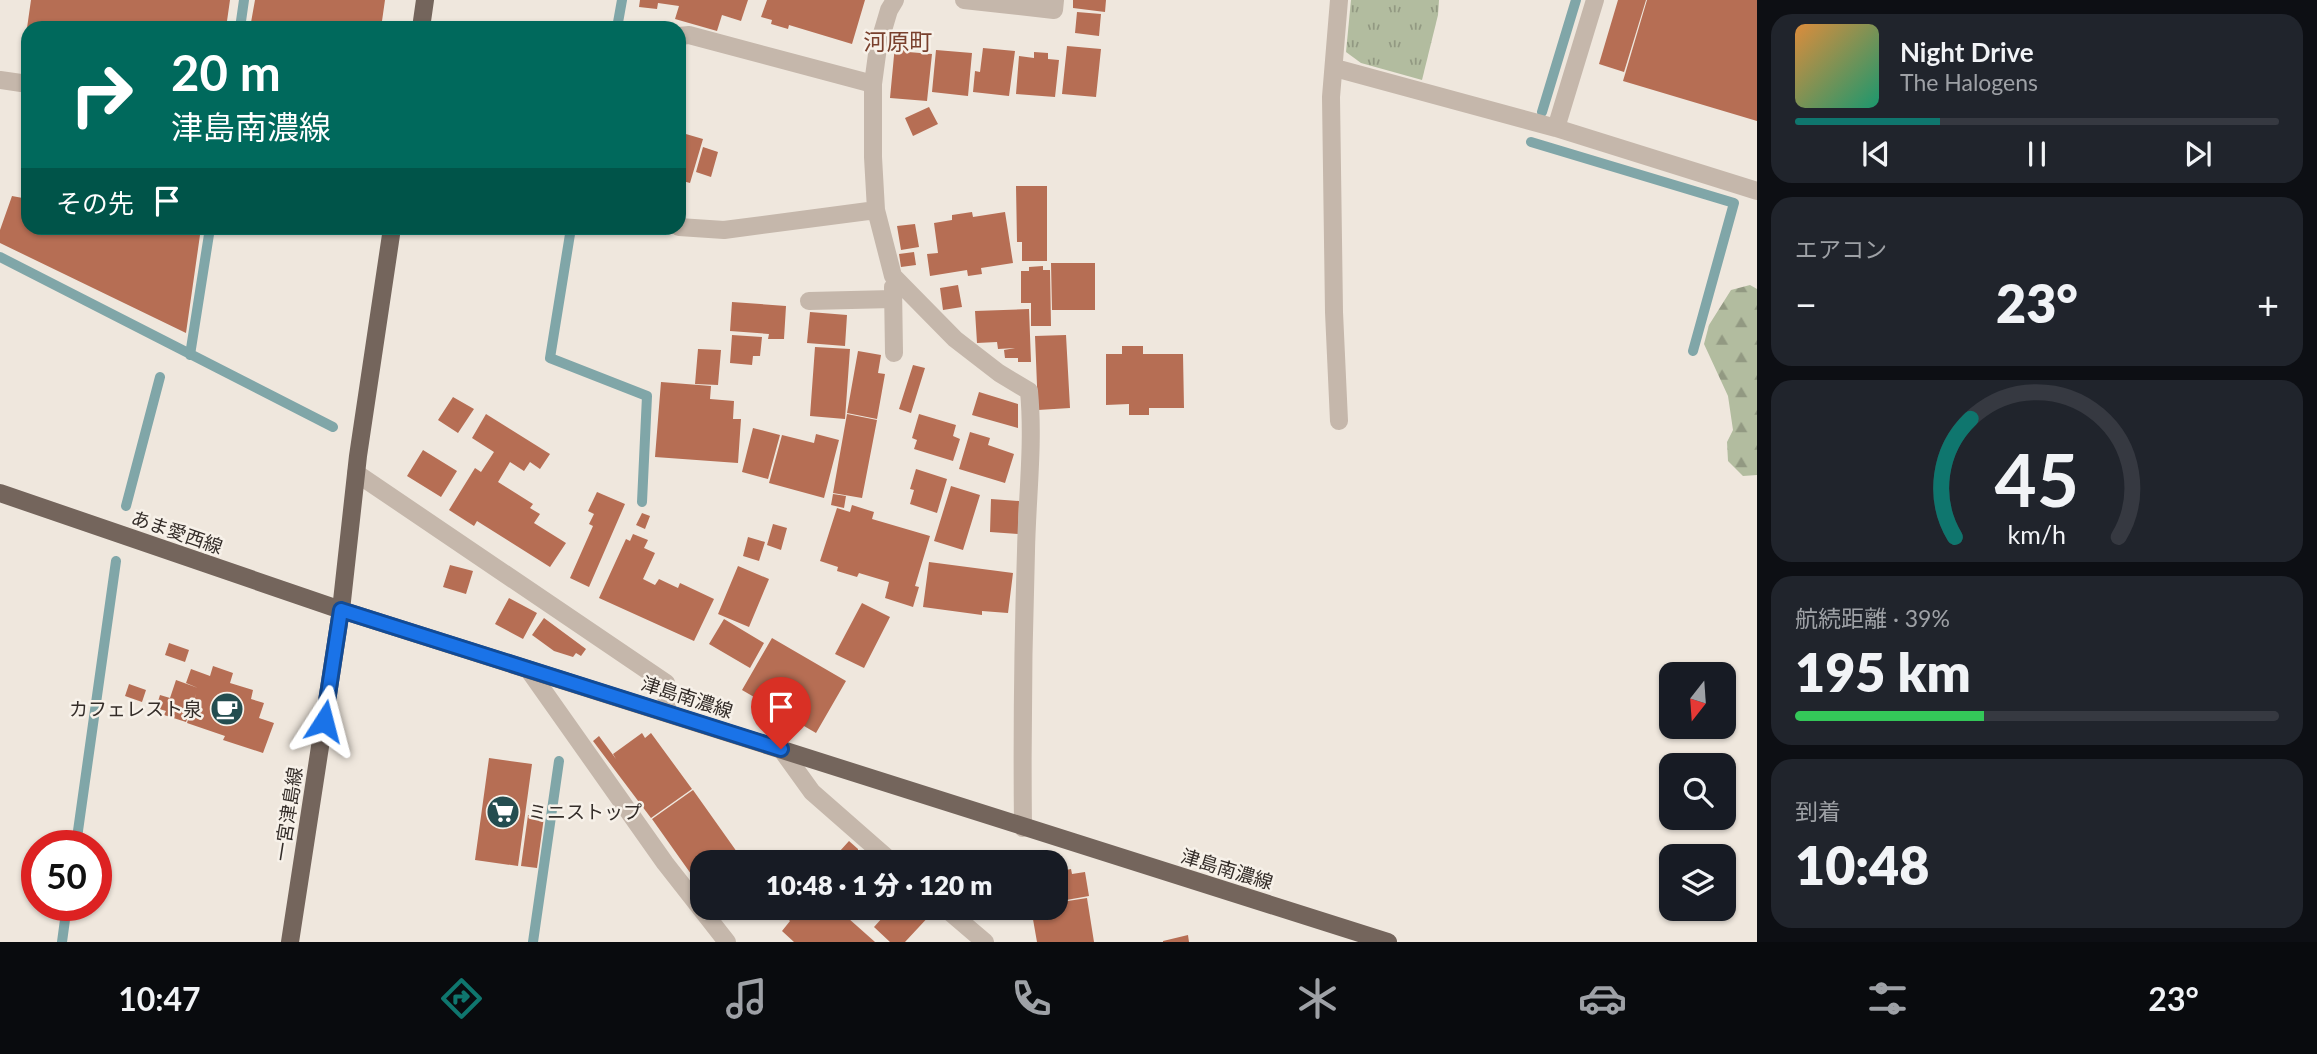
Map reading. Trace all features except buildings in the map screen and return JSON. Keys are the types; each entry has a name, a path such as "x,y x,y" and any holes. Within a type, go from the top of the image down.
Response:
{"main road":[{"path":"422,21 425,0"},
{"path":"341,610 356,473 391,235"},
{"name":"あま愛西線","path":"0,493 341,610"},
{"name":"津島南濃線","path":"341,610 1388,942"},
{"name":"一宮津島線","path":"289,942 341,610"}],"street":[{"path":"894,353 893,276 876,210 873,84 878,47 889,10 895,0"},
{"path":"964,0 1054,10 1055,0"},
{"path":"1339,0 1331,97 1334,312 1339,421"},
{"path":"1556,128 1595,0"},
{"path":"686,35 873,84"},
{"path":"1335,68 1556,128 1757,191"},
{"path":"0,80 21,83"},
{"path":"686,227 724,230 876,210"},
{"path":"893,276 955,339 999,373 1029,391 1032,425 1027,501 1022,700 1024,828"},
{"path":"809,301 893,299"},
{"path":"356,473 666,683 667,713"},
{"path":"528,669 665,863 727,942"},
{"path":"781,749 811,792 878,850"},
{"path":"959,920 985,942"}],"green space":[{"path":"1351,0 1439,0 1438,15 1422,80 1361,63 1346,52"},
{"path":"1750,285 1757,289 1757,475 1743,476 1728,461 1727,442 1733,430 1728,396 1704,344 1709,325 1731,290"}],"waterway":[{"path":"241,21 244,0"},
{"path":"618,21 622,0"},
{"path":"1542,112 1576,0"},
{"path":"1531,142 1734,203 1693,351"},
{"path":"190,355 209,235"},
{"path":"570,235 550,358 647,396 642,502"},
{"path":"0,257 333,427"},
{"path":"126,506 160,377"},
{"path":"78,830 116,561"},
{"path":"533,942 559,761"},
{"path":"62,942 65,921"}],"place":[{"name":"カフェレスト泉","path":"227,709"},
{"name":"ミニストップ","path":"503,812"}],"district":[{"name":"河原町","path":"898,42"}],"route":[{"path":"324,721 341,610 781,749"}]}
